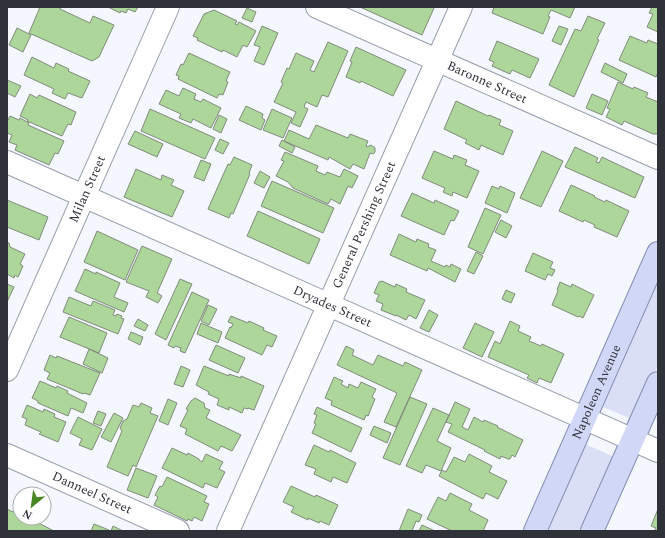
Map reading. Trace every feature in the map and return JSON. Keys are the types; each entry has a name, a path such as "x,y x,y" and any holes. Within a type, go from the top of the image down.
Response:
{"main road":[{"name":"Napoleon Avenue","path":"535,531 658,253"},
{"path":"592,531 658,383"}],"street":[{"name":"Milan Street","path":"7,370 168,7"},
{"name":"Baronne Street","path":"317,7 658,158"},
{"name":"General Pershing Street","path":"228,531 461,7"},
{"name":"Dryades Street","path":"7,162 658,451"},
{"name":"Danneel Street","path":"7,455 178,531"}],"shaded area":[{"path":"658,282 658,365 634,420 603,407"},
{"path":"585,444 617,458 584,531 547,531"}],"building":[{"path":"40,7 61,7 60,9 90,23 93,16 114,25 99,57 92,61 29,33"},
{"path":"108,7 138,7 135,12 128,9 126,13 121,11 120,13"},
{"path":"360,7 433,7 434,8 422,35"},
{"path":"494,7 575,7 570,18 551,10 548,16 550,17 543,34 492,13"},
{"path":"652,7 658,7 658,32 647,27 653,14 649,13"},
{"path":"247,8 256,12 252,22 242,18"},
{"path":"214,10 237,21 235,24 237,25 239,22 256,31 247,47 243,45 237,57 223,50 222,52 197,40 198,38 193,36 204,14"},
{"path":"588,16 605,23 574,97 549,85 575,29 581,31"},
{"path":"262,26 278,33 264,65 254,61 260,47 254,45"},
{"path":"559,26 568,29 561,45 552,41"},
{"path":"17,28 31,35 23,52 9,45"},
{"path":"630,36 647,43 648,40 658,44 658,72 656,77 619,60"},
{"path":"497,41 539,59 530,78 512,70 510,74 492,66 494,62 489,60"},
{"path":"328,42 348,51 328,97 322,95 317,107 306,102 304,107 308,109 300,127 291,123 296,112 274,102 283,83 281,82 287,68 289,69 296,53 314,61 310,70 314,72"},
{"path":"356,47 406,70 393,96 361,81 360,83 346,77 352,62 350,61"},
{"path":"189,53 230,72 226,81 228,82 223,95 219,94 217,98 178,79 179,76 176,75 181,64 183,65"},
{"path":"32,57 54,68 56,63 69,69 68,71 90,81 82,98 68,93 65,99 52,93 54,89 24,75"},
{"path":"605,63 627,74 623,83 601,72"},
{"path":"7,80 21,86 15,97 7,93"},
{"path":"618,82 633,89 634,87 648,93 646,97 658,102 658,134 653,134 624,121 622,125 606,117 610,109 607,108"},
{"path":"183,88 196,94 194,99 201,102 203,99 221,108 211,128 193,119 191,123 179,118 181,114 159,104 166,90 179,96"},
{"path":"30,94 37,98 39,95 76,112 71,125 68,124 62,136 27,121 28,120 20,116"},
{"path":"592,94 608,101 602,115 586,108"},
{"path":"456,101 488,116 489,115 501,120 499,125 513,131 503,155 481,145 479,150 465,143 467,140 444,129"},
{"path":"246,106 263,114 262,118 265,120 261,130 239,120"},
{"path":"150,109 215,138 205,159 141,131"},
{"path":"272,109 292,118 283,138 263,130"},
{"path":"219,115 227,119 221,133 213,129"},
{"path":"10,116 19,120 20,118 29,123 28,125 64,141 58,154 55,153 49,165 15,150 17,145 9,142 12,135 7,133 7,122"},
{"path":"316,125 348,138 350,134 368,141 366,146 371,145 375,148 375,152 373,154 370,153 364,169 353,164 350,169 329,157 328,160 284,141 289,130 309,139"},
{"path":"135,131 163,144 157,157 128,144"},
{"path":"220,139 229,143 223,154 215,150"},
{"path":"282,140 295,147 292,153 279,146"},
{"path":"575,147 598,158 596,162 599,163 602,157 644,177 635,198 565,167"},
{"path":"434,151 453,159 454,155 467,160 465,165 479,171 467,198 453,192 452,196 443,192 445,188 422,178"},
{"path":"542,151 563,161 541,207 520,198"},
{"path":"285,152 318,166 316,171 325,175 327,172 340,177 344,169 358,176 352,188 348,186 340,204 331,199 328,204 293,188 288,182 276,176 284,161 281,160"},
{"path":"234,157 252,165 250,174 233,214 231,213 229,218 208,209 228,164 230,165"},
{"path":"201,160 211,164 204,181 194,177"},
{"path":"136,169 161,180 162,175 174,180 171,185 184,191 172,217 124,197"},
{"path":"260,171 270,177 264,188 254,183"},
{"path":"272,181 334,208 323,233 261,206"},
{"path":"571,185 605,202 606,200 629,211 617,237 594,227 595,225 584,220 583,222 559,211"},
{"path":"492,186 499,189 500,186 515,193 507,213 485,203"},
{"path":"412,193 434,203 435,200 459,211 454,221 451,220 444,235 401,216"},
{"path":"7,200 48,217 39,240 7,227"},
{"path":"485,208 501,215 483,254 468,247"},
{"path":"258,211 320,239 309,264 247,236"},
{"path":"501,220 512,226 506,238 495,232"},
{"path":"97,231 138,250 125,280 84,262"},
{"path":"399,234 416,242 417,239 429,244 428,247 436,250 431,261 445,267 446,265 450,267 451,264 461,269 455,282 428,268 427,271 390,255"},
{"path":"7,242 9,243 10,247 25,254 20,264 23,266 18,277 15,275 14,278 7,274"},
{"path":"142,246 172,259 157,293 162,296 158,303 146,297 149,291 126,282"},
{"path":"476,252 483,256 474,274 467,271"},
{"path":"533,253 553,262 550,268 555,270 552,276 548,274 545,280 525,271"},
{"path":"85,269 96,274 96,272 120,283 114,297 128,303 124,312 75,291"},
{"path":"180,279 192,284 166,340 155,334"},
{"path":"382,281 395,287 396,284 407,289 406,292 425,300 416,319 409,315 406,320 381,310 383,304 376,301 379,295 374,293 379,282"},
{"path":"560,282 571,287 572,284 594,295 583,318 552,305"},
{"path":"7,284 14,287 7,302"},
{"path":"506,290 515,294 511,303 502,299"},
{"path":"192,292 209,300 185,353 180,351 181,348 175,346 174,348 168,345"},
{"path":"69,297 91,306 93,301 115,310 113,315 116,316 117,314 122,316 121,318 124,319 118,334 63,312"},
{"path":"208,305 217,309 209,325 201,321"},
{"path":"429,310 438,315 429,332 420,328"},
{"path":"231,316 248,323 249,321 264,328 263,330 277,336 272,347 267,345 262,355 225,338 233,324 228,322"},
{"path":"69,317 107,333 99,353 60,337"},
{"path":"138,319 148,325 145,331 134,326"},
{"path":"510,321 520,326 518,331 531,337 529,341 541,346 542,344 564,354 551,383 539,378 537,383 527,378 529,375 488,357 495,341 500,344"},
{"path":"201,323 222,332 218,343 197,334"},
{"path":"475,323 494,332 482,357 463,348"},
{"path":"131,332 143,337 140,345 128,339"},
{"path":"216,345 245,358 238,373 209,360"},
{"path":"346,346 354,350 352,355 373,365 378,355 403,366 405,362 422,370 396,427 384,422 397,393 337,365"},
{"path":"89,349 108,358 102,373 83,364"},
{"path":"50,355 56,358 57,356 100,373 90,395 83,394 47,379 50,373 44,370"},
{"path":"181,366 190,370 183,387 174,384"},
{"path":"204,366 229,376 229,374 241,378 241,376 264,386 254,410 244,408 242,413 229,407 229,410 217,405 219,399 208,394 209,392 196,385"},
{"path":"334,377 343,381 341,384 348,388 349,384 358,388 361,382 376,389 372,397 375,399 368,416 366,415 364,420 331,405 332,401 325,398"},
{"path":"40,381 56,388 57,386 68,391 67,393 87,403 83,413 71,408 68,416 38,403 38,401 32,398"},
{"path":"410,397 427,404 400,465 383,458"},
{"path":"195,398 204,403 205,408 210,410 206,418 241,435 232,451 221,446 218,451 185,434 187,429 180,426 188,410 186,409"},
{"path":"168,399 177,403 168,425 159,421"},
{"path":"455,402 470,409 462,427 468,430 474,417 483,422 484,420 498,426 497,427 523,440 515,457 512,455 510,459 508,459 501,456 500,459 448,432 452,424 446,422"},
{"path":"141,403 152,408 150,413 158,416 136,467 133,465 128,476 107,467 122,431 120,428 123,421 127,419 133,405 139,407"},
{"path":"27,405 43,412 44,409 55,414 54,417 66,422 58,442 39,434 41,432 25,425 27,419 22,417"},
{"path":"317,407 362,428 351,452 312,433 316,424 314,423 317,415 314,414"},
{"path":"433,408 449,415 437,441 451,448 441,471 426,465 422,473 406,466"},
{"path":"98,411 106,414 101,426 93,423"},
{"path":"114,413 123,418 111,442 101,437"},
{"path":"78,417 102,429 92,450 79,445 82,439 70,433"},
{"path":"374,426 391,433 387,443 370,435"},
{"path":"314,445 329,452 330,450 356,463 347,483 333,477 331,482 314,474 316,469 305,465"},
{"path":"172,448 187,455 188,453 202,462 206,454 223,462 219,469 225,472 217,488 205,483 203,488 162,468"},
{"path":"469,454 492,466 489,472 507,481 498,499 486,493 483,499 439,476 442,470 446,472 454,457 465,462"},
{"path":"136,468 157,476 148,498 127,490"},
{"path":"167,477 207,496 204,502 209,504 202,521 194,517 192,521 188,519 187,521 154,505 158,497 155,495 160,486 162,487"},
{"path":"291,486 315,497 316,495 338,505 329,525 320,521 319,523 308,518 308,520 291,512 294,507 283,502"},
{"path":"450,493 472,504 469,510 488,520 483,531 452,531 427,519 438,497 446,501"},
{"path":"7,509 12,512 12,526 44,526 54,531 7,531"},
{"path":"408,509 422,515 419,522 416,521 412,531 399,531"},
{"path":"658,509 658,531 654,531 656,528 651,526"},
{"path":"94,524 109,530 109,531 91,531"},
{"path":"422,525 435,531 419,531"},
{"path":"113,526 123,531 111,531"}]}
